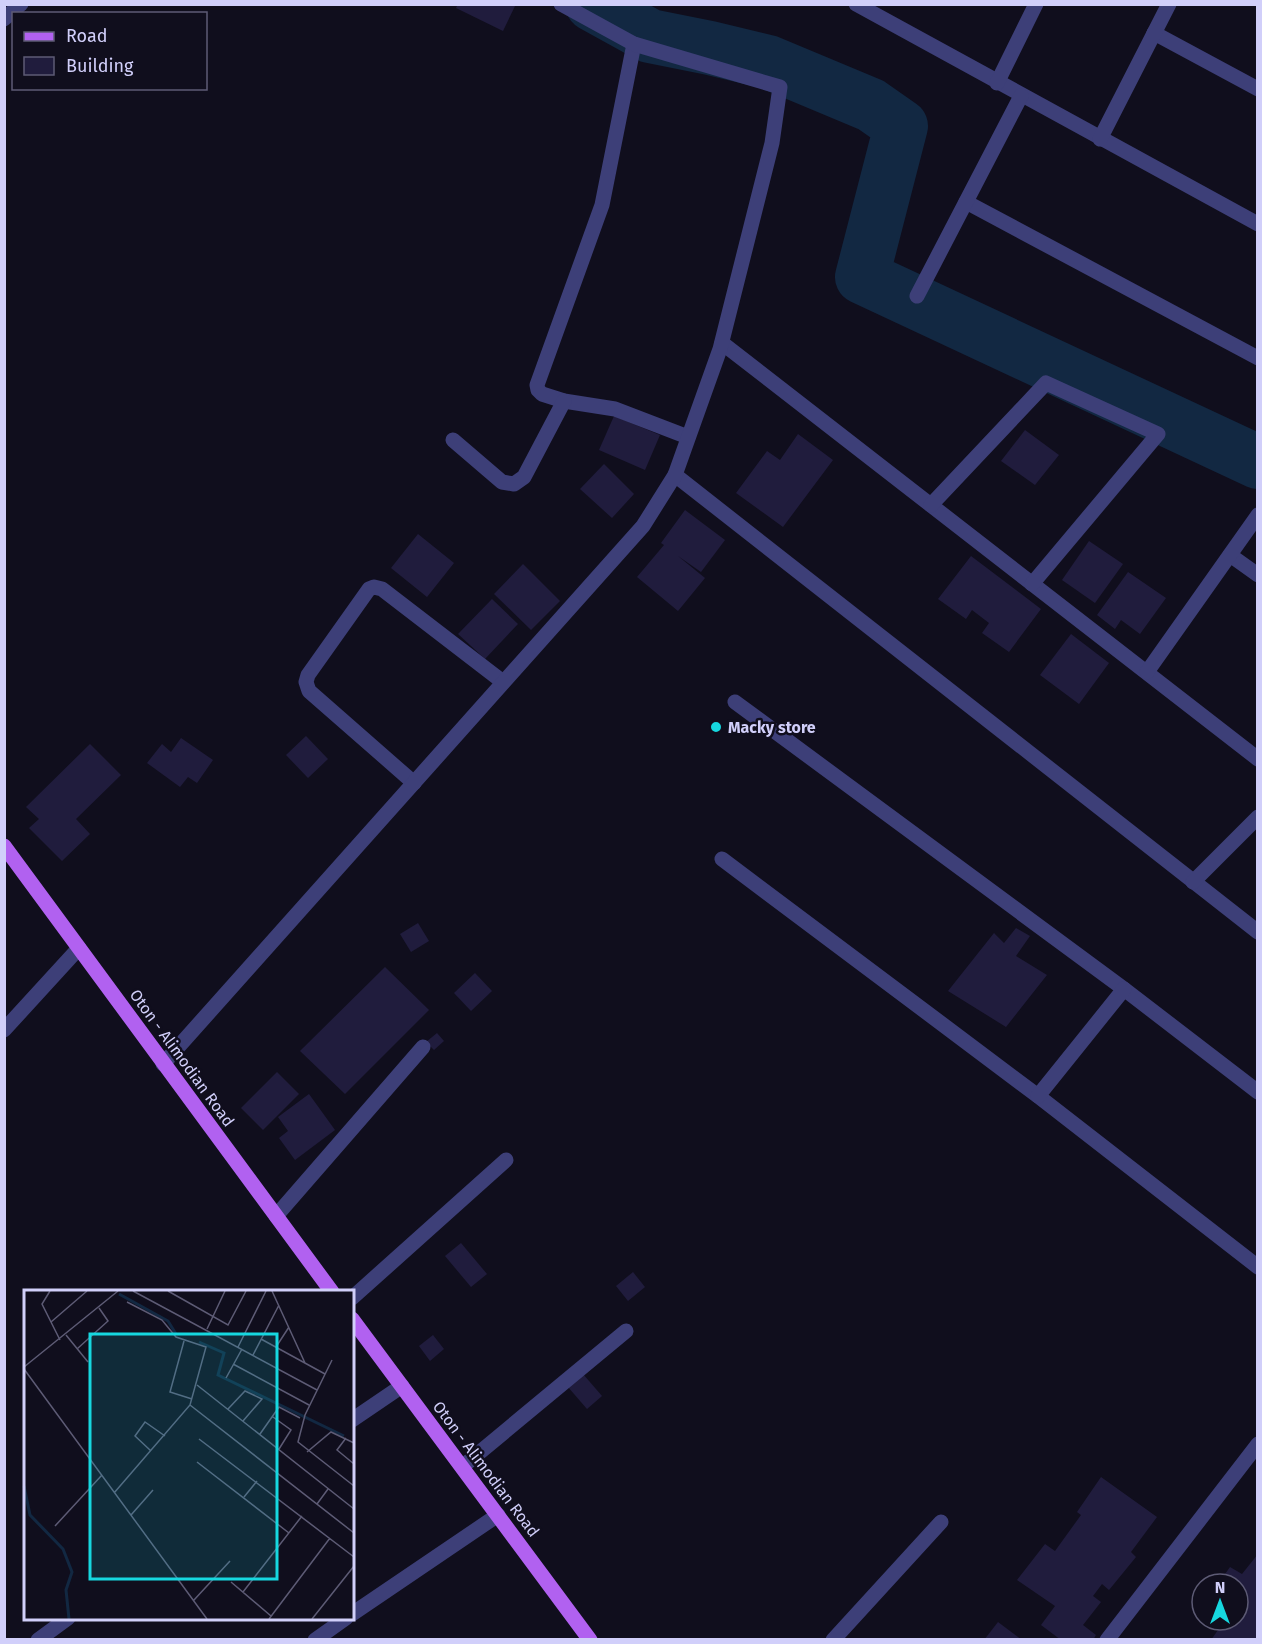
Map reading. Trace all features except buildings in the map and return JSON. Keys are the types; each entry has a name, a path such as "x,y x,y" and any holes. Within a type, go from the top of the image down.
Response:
{"main road":[{"name":"Oton - Alimodian Road","path":"4,846 331,1290"},
{"name":"Oton - Alimodian Road","path":"354,1322 590,1640"}],"street":[{"path":"164,1064 643,526 675,474 722,343 772,143 780,87 634,44 561,4"},
{"path":"856,4 1257,224"},
{"path":"997,82 1036,4"},
{"path":"1100,138 1169,4"},
{"path":"1154,33 1257,87"},
{"path":"634,44 602,205 537,385 542,394 564,401 615,409 688,437"},
{"path":"916,296 1022,96"},
{"path":"966,202 1257,358"},
{"path":"722,343 1257,759"},
{"path":"931,505 1046,383 1158,434 1032,584"},
{"path":"453,440 502,482 514,484 524,477 564,401"},
{"path":"675,474 1257,932"},
{"path":"1147,672 1257,515"},
{"path":"1230,555 1257,575"},
{"path":"414,783 309,691 306,682 308,675 369,590 374,586 382,589 503,682"},
{"path":"735,702 1125,989 1257,1092"},
{"path":"1193,882 1257,817"},
{"path":"722,859 1038,1096 1257,1267"},
{"path":"4,1030 80,948"},
{"path":"1038,1096 1125,989"},
{"path":"276,1216 423,1047"},
{"path":"354,1296 506,1160"},
{"path":"462,1467 626,1331"},
{"path":"354,1419 402,1386"},
{"path":"1107,1640 1257,1444"},
{"path":"354,1613 498,1515"},
{"path":"833,1640 941,1522"},
{"path":"38,1640 65,1620"},
{"path":"315,1640 343,1620"}],"waterway":[{"path":"592,4 650,36 768,62 871,105 901,126 862,277 1258,462"}],"place":[{"name":"Macky store","path":"716,727"}]}
